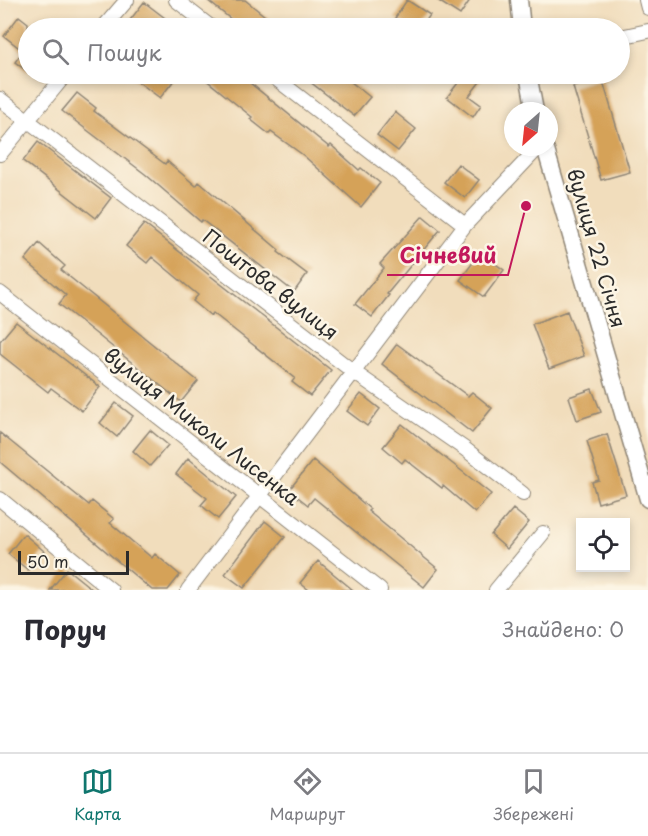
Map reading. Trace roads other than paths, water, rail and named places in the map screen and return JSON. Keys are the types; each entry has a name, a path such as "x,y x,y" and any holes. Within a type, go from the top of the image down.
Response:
{"street":[{"path":"112,18 127,0"},
{"path":"176,0 199,18"},
{"path":"519,0 521,18"},
{"path":"646,0 648,8"},
{"path":"630,35 648,31"},
{"path":"0,154 58,84"},
{"path":"283,84 465,225"},
{"path":"530,84 533,102"},
{"name":"Поштова вулиця","path":"0,99 355,373 465,449 523,494"},
{"path":"188,590 355,373 465,225 530,156"},
{"name":"вулиця 22 Січня","path":"548,156 648,499"},
{"name":"вулиця Миколи Лисенка","path":"0,292 380,590"},
{"path":"0,499 111,590"},
{"path":"496,590 543,532"}],"place":[{"name":"Січневий","path":"526,206"}]}
